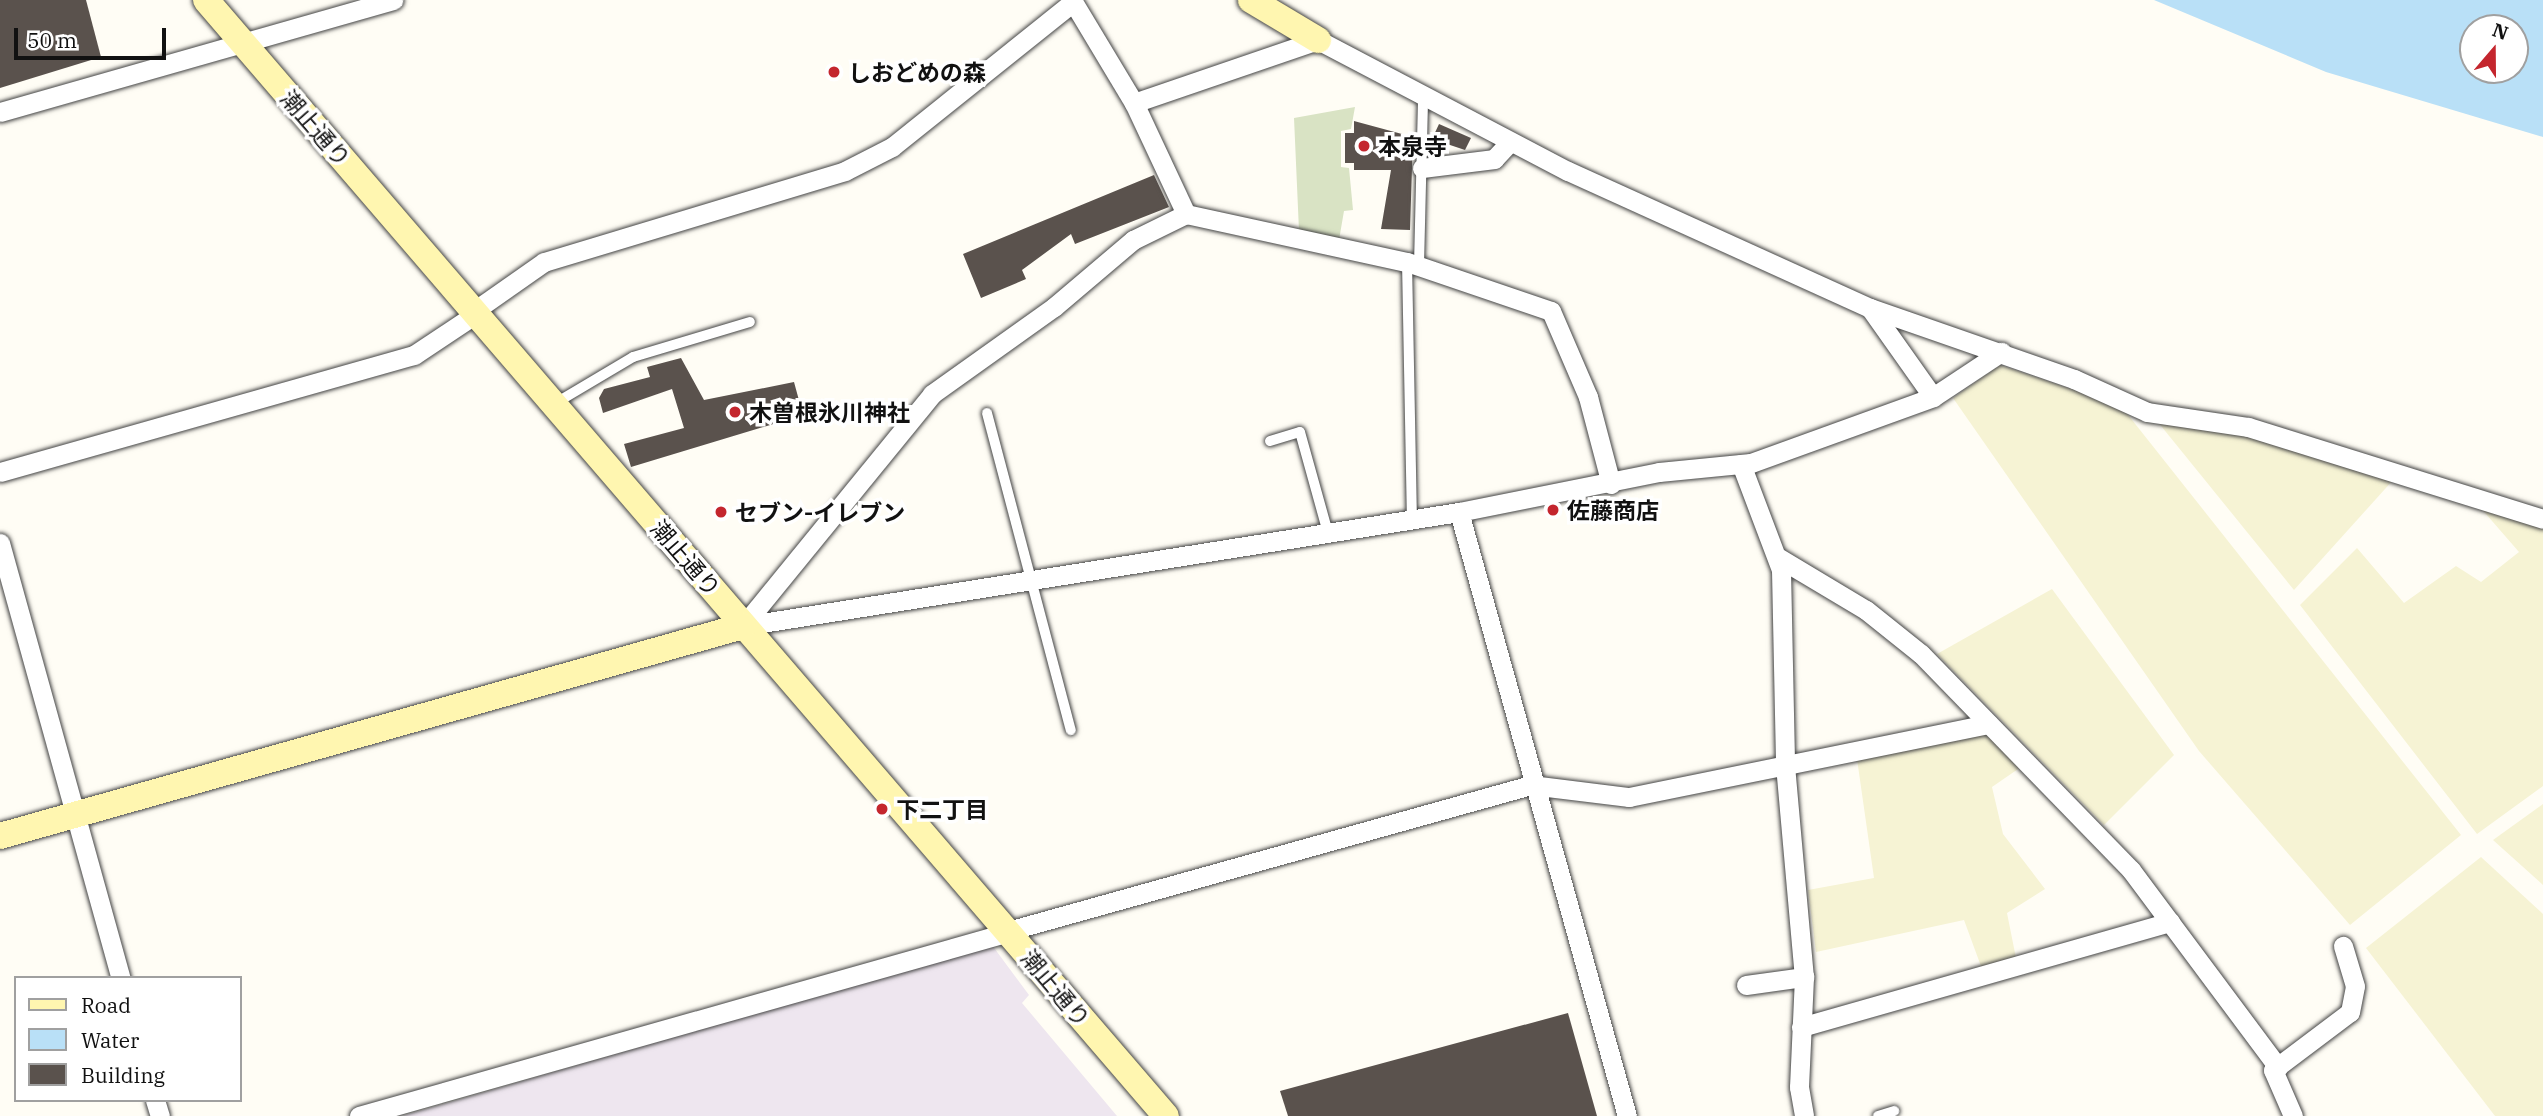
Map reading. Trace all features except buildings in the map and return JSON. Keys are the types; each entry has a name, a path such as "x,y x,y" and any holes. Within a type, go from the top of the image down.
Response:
{"street":[{"name":"潮止通り","path":"206,0 1166,1116"},
{"path":"0,112 393,0"},
{"path":"1251,0 1318,40 1510,142 1870,307 2001,352 2147,412 2248,427 2543,519"},
{"path":"0,472 414,355 544,262 845,171 892,147 1072,1 1134,103 1186,214"},
{"path":"1134,103 1318,40"},
{"path":"1422,168 1494,159 1510,142"},
{"path":"743,626 932,394 1054,307 1133,240 1186,214 1413,263 1551,312 1588,397 1611,484"},
{"path":"1870,307 1933,397"},
{"path":"0,836 743,626 1459,512 1741,464 1933,397 2001,352"},
{"path":"1741,464 1779,558 1785,765 1804,977 1801,1027 1804,1116"},
{"path":"1459,512 1531,785 1627,1116"},
{"path":"0,542 120,976"},
{"path":"1779,558 1903,639 1989,724 2131,870 2278,1067"},
{"path":"359,1116 1531,785 1629,797 1989,724"},
{"path":"1801,1027 2170,922"},
{"path":"2293,1116 2273,1070 2350,1012 2355,986 2343,946"},
{"path":"1746,985 1804,977"}],"lane":[{"path":"1412,519 1413,263 1422,168 1423,97"},
{"path":"554,404 633,356 750,322"},
{"path":"987,413 1034,580 1071,730"},
{"path":"1270,440 1300,432 1328,533"},
{"path":"1878,1116 1894,1111"}],"shaded area":[{"path":"2000,365 2121,406 2461,835 2350,925 2199,751 1953,398"},
{"path":"2153,416 2312,450 2394,479 2294,590"},
{"path":"2479,506 2543,524 2543,786 2477,834 2300,605 2357,548 2404,603 2456,566 2481,582 2519,552"},
{"path":"2052,589 2174,755 2104,825 1937,654"},
{"path":"1988,730 2021,767 1992,787 2003,834 2045,889 2007,913 2016,958 1982,969 1964,920 1816,952 1808,890 1874,878 1857,759"},
{"path":"2543,804 2543,885 2493,840"},
{"path":"2481,857 2543,914 2543,1116 2495,1116 2366,948"},
{"path":"992,945 1029,995 1022,1003 1117,1116 402,1116"}],"green space":[{"path":"1355,107 1351,129 1341,131 1341,167 1349,168 1353,210 1344,211 1339,240 1299,231 1294,118"}],"water":[{"path":"2154,0 2543,0 2543,137 2326,72"}],"place":[{"name":"しおどめの森","path":"834,72"},
{"name":"本泉寺","path":"1364,146"},
{"name":"木曽根氷川神社","path":"735,412"},
{"name":"佐藤商店","path":"1553,510"},
{"name":"セブン-イレブン","path":"721,512"},
{"name":"下二丁目","path":"882,809"}]}
